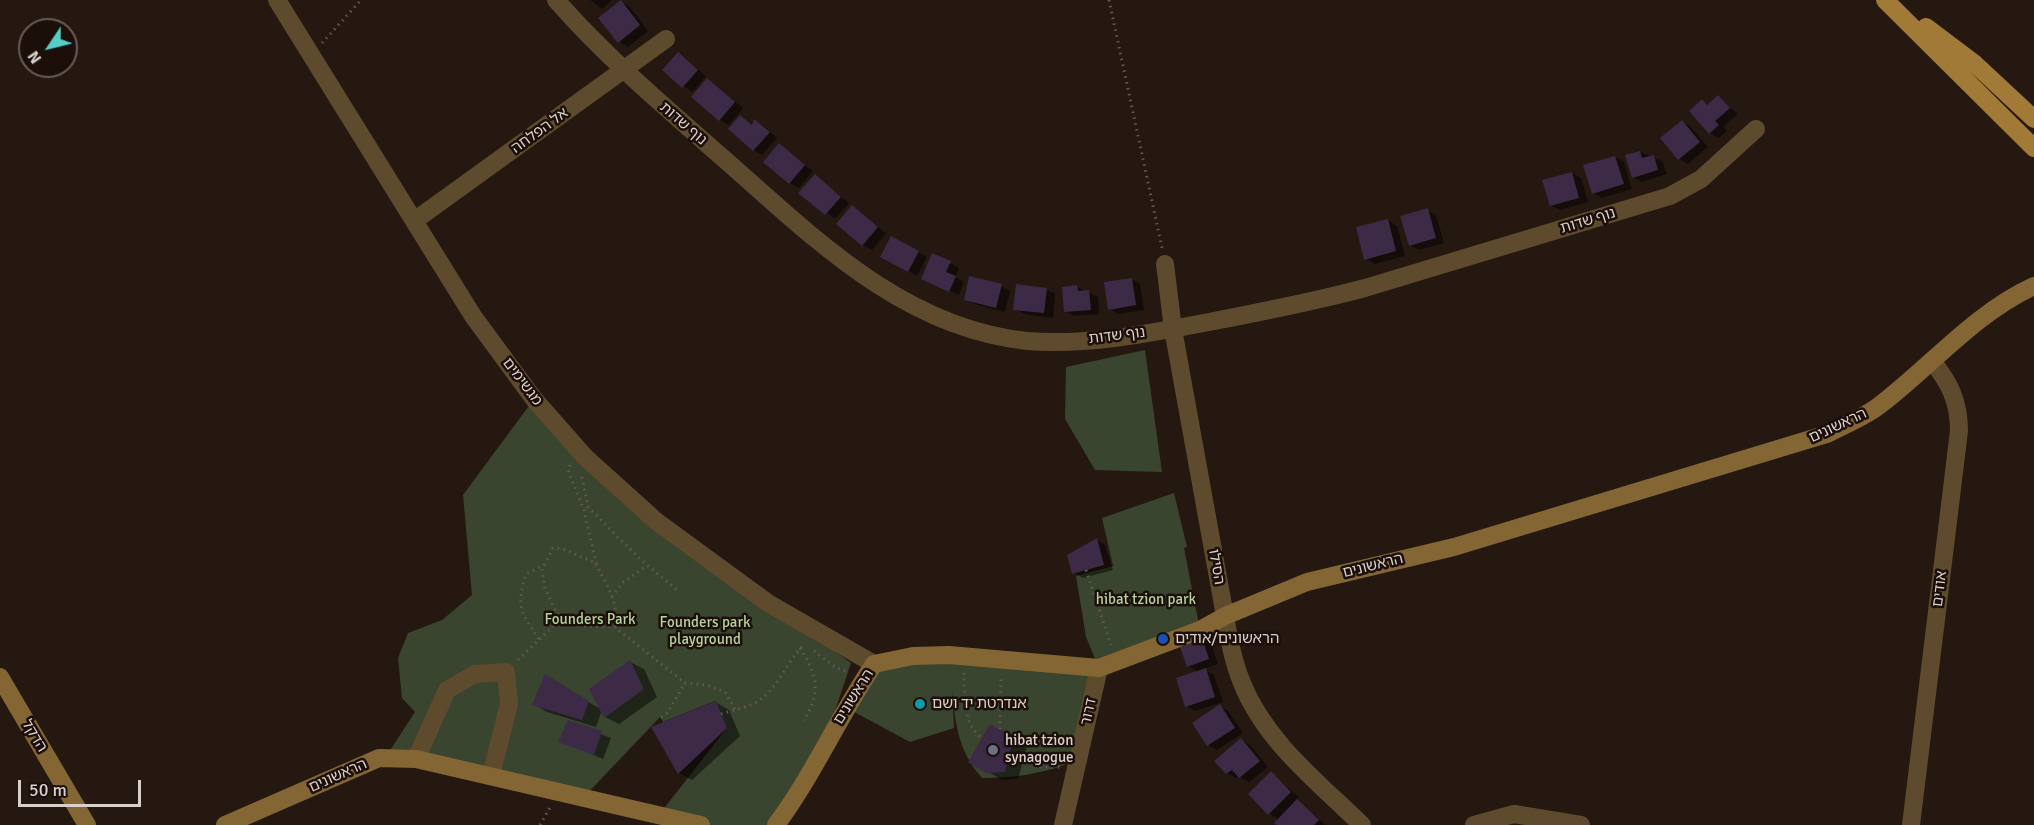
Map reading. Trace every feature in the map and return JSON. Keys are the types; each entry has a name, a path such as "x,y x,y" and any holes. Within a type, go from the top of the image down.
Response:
{"main road":[{"path":"1888,0 1975,64 2034,119"},
{"path":"1888,0 2034,148"}],"street":[{"name":"מגשימים","path":"277,0 473,316 534,399 585,457 656,521 768,603 874,664"},
{"name":"נוף שדות","path":"556,0 623,71 833,255 903,301 986,333 1027,340 1073,341 1173,329 1319,300 1365,288 1670,196 1701,179 1756,129"},
{"name":"אל הפלחה","path":"414,221 666,39"},
{"name":"הסילו","path":"1165,264 1173,329 1225,616 1242,684 1258,714 1276,740 1362,825"},
{"name":"הראשונים","path":"776,825 801,790 845,707 874,664 913,656 964,656 1099,668 1200,630 1225,616 1307,582 1454,547 1827,434 1878,406 2016,295 2034,276"},
{"name":"הראשונים","path":"2016,295 2034,286"},
{"name":"אודים","path":"1911,825 1959,431 1959,413 1955,396 1947,380 1932,361"},
{"name":"דרור","path":"1063,825 1099,668"},
{"path":"416,759 447,690 475,674 506,672 509,705 491,775"},
{"name":"הדקל","path":"0,677 87,825"},
{"name":"הראשונים","path":"225,825 379,758 416,759 491,775 558,794 701,825"},
{"path":"1474,825 1514,814 1581,825"}],"path":[{"path":"311,54 361,0"},
{"path":"1109,0 1165,264"},
{"path":"585,457 572,463 568,470 584,510 596,563 612,597 618,617 615,627"},
{"path":"585,457 581,464 581,473 588,507 647,566 678,591"},
{"path":"596,563 563,549 553,548 542,569 550,603 562,618 580,626 615,627 685,683 717,688 725,692 735,709"},
{"path":"539,639 523,615 519,598 526,574 545,564"},
{"path":"612,597 622,583 647,566"},
{"path":"1086,570 1116,662"},
{"path":"527,649 562,618"},
{"path":"721,714 760,700 777,683 792,656 807,642 824,660 848,672"},
{"path":"800,648 813,670 816,694 804,721"},
{"path":"964,656 968,723 982,738"},
{"path":"1000,729 1002,659"},
{"path":"661,717 667,713 685,683"},
{"path":"1020,753 1041,766 1059,767 1077,763"},
{"path":"540,825 558,794"}],"green space":[{"path":"1145,350 1162,472 1095,470 1065,419 1066,367"},
{"name":"Founders Park","path":"534,399 680,538 851,663 820,756 775,825 704,825 658,816 727,728 715,701 663,722 660,717 582,799 385,758 415,712 402,698 398,658 408,633 442,620 472,595 463,495"},
{"name":"hibat tzion park","path":"1174,493 1187,547 1184,548 1200,630 1099,668 1086,637 1076,576 1113,566 1102,518"},
{"path":"949,655 1097,676 1070,763 1027,775 982,778 974,768 959,736 952,688 954,728 910,742 845,707 874,664"}],"building":[{"path":"621,0 640,25 618,43 598,18"},
{"path":"678,52 698,70 682,88 662,70"},
{"path":"707,78 735,102 719,121 691,97"},
{"path":"1718,95 1730,108 1715,121 1719,125 1709,134 1689,111 1702,99 1707,105"},
{"path":"740,115 752,125 754,119 770,132 753,151 728,129"},
{"path":"1682,120 1700,142 1678,160 1660,138"},
{"path":"779,143 805,165 789,184 763,162"},
{"path":"1640,151 1642,158 1654,155 1658,170 1632,178 1625,155"},
{"path":"1615,156 1624,184 1592,194 1583,165"},
{"path":"1572,172 1579,198 1550,206 1542,180"},
{"path":"815,174 841,197 825,215 798,193"},
{"path":"852,205 878,227 862,246 836,224"},
{"path":"1428,208 1436,238 1409,246 1400,216"},
{"path":"1388,219 1396,251 1364,260 1356,227"},
{"path":"891,236 919,251 908,272 880,257"},
{"path":"932,253 951,261 946,272 956,276 949,292 921,279"},
{"path":"969,276 1002,284 996,308 964,300"},
{"path":"1132,278 1136,305 1108,310 1104,282"},
{"path":"1016,284 1047,288 1044,313 1013,310"},
{"path":"1077,285 1078,291 1089,290 1091,310 1064,312 1062,287"},
{"path":"1097,538 1104,565 1072,574 1067,555"},
{"path":"1203,640 1209,659 1187,667 1180,647"},
{"path":"630,660 644,689 604,718 589,689"},
{"path":"1206,668 1215,697 1185,707 1176,678"},
{"path":"545,674 589,701 582,720 532,705"},
{"path":"716,701 727,728 678,774 651,727"},
{"path":"1220,704 1235,728 1207,746 1192,723"},
{"path":"568,720 602,731 594,755 558,742"},
{"name":"hibat tzion synagogue","path":"990,724 1014,736 1005,772 986,773 968,762"},
{"path":"1241,738 1260,761 1239,778 1232,770 1226,774 1214,761"},
{"path":"1271,771 1291,792 1268,815 1248,794"},
{"path":"1297,799 1319,820 1314,825 1276,825 1274,823"}],"place":[{"name":"הראשונים/אודים","path":"1163,639"},
{"name":"אנדרטת יד ושם","path":"920,704"},
{"name":"hibat tzion synagogue","path":"993,750"}],"park label":[{"name":"Founders park playground","path":"705,632"}]}
